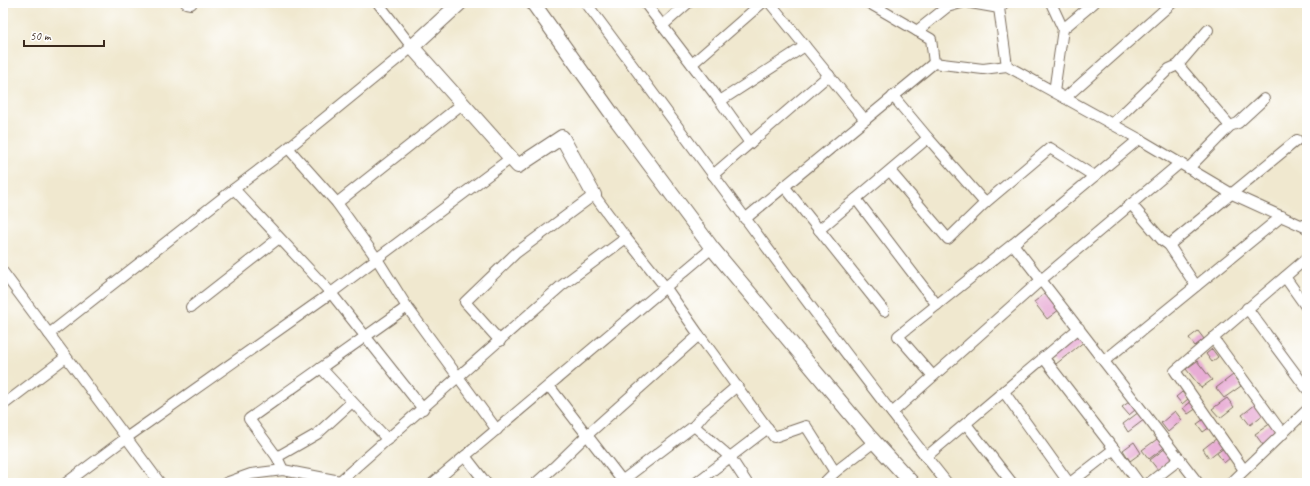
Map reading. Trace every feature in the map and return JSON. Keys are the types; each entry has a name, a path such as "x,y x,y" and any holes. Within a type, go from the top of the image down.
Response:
{"main road":[{"path":"460,3 412,47 518,166 562,137 594,195"},
{"path":"533,3 612,114 712,248 874,442 911,482"}],"street":[{"path":"186,3 192,3"},
{"path":"50,334 288,148 412,47 378,3"},
{"path":"586,3 745,219 947,483"},
{"path":"645,3 750,143"},
{"path":"662,26 688,3"},
{"path":"692,64 762,3"},
{"path":"770,3 865,120"},
{"path":"869,3 931,39"},
{"path":"917,31 947,7 961,3"},
{"path":"971,3 1002,5 1007,66"},
{"path":"1051,3 1063,29 1054,92"},
{"path":"1063,29 1094,3"},
{"path":"1065,98 1172,3"},
{"path":"931,20 931,39 934,63"},
{"path":"1112,124 1168,69 1178,65 1208,30"},
{"path":"720,101 805,46"},
{"path":"745,219 934,63 983,69 1007,66 1140,139 1232,194 1307,228"},
{"path":"1178,65 1230,126"},
{"path":"713,175 829,75"},
{"path":"893,96 985,203"},
{"path":"892,413 1041,280 1131,204 1184,165 1230,126 1238,123 1264,99"},
{"path":"337,203 462,104"},
{"path":"819,230 928,138"},
{"path":"933,376 898,336 1013,244 1140,139"},
{"path":"1169,245 1297,140"},
{"path":"288,148 337,203 377,259 407,307 497,430"},
{"path":"890,171 948,239 985,203 1050,148 1094,176"},
{"path":"66,483 126,438 331,293 511,158"},
{"path":"784,186 884,312"},
{"path":"234,189 331,293 423,409"},
{"path":"500,341 465,302 516,253 594,195 666,288 774,437 806,426 835,472"},
{"path":"856,199 937,305"},
{"path":"1131,204 1162,240 1169,245 1196,286"},
{"path":"1104,361 1282,216"},
{"path":"191,307 279,238"},
{"path":"226,483 251,474 283,470 342,482 561,286 626,238"},
{"path":"1013,244 1198,483"},
{"path":"433,483 712,248"},
{"path":"1244,470 1175,371 1307,258"},
{"path":"3,272 160,483"},
{"path":"1285,277 1307,308"},
{"path":"283,470 277,457 249,419 407,307"},
{"path":"1247,308 1307,389"},
{"path":"926,457 1078,328"},
{"path":"536,483 587,435 699,335"},
{"path":"1213,338 1283,434"},
{"path":"3,405 66,357"},
{"path":"1043,357 1139,483"},
{"path":"321,368 388,440"},
{"path":"549,386 621,482 694,426 704,414 736,386"},
{"path":"1004,392 1070,483 1114,449"},
{"path":"277,457 317,434 352,402"},
{"path":"1231,483 1307,410"},
{"path":"966,424 1012,483"},
{"path":"694,426 730,457 747,483"},
{"path":"696,483 768,428"},
{"path":"824,483 835,472 874,442"},
{"path":"465,456 486,483"},
{"path":"1149,483 1180,459"}],"building":[{"path":"1047,292 1060,309 1047,319 1034,302"},
{"path":"1198,331 1204,339 1195,346 1189,338"},
{"path":"1078,333 1085,341 1056,364 1049,356"},
{"path":"1212,349 1218,357 1212,362 1206,354"},
{"path":"1197,361 1212,380 1201,388 1186,369"},
{"path":"1233,375 1241,386 1224,398 1216,388"},
{"path":"1182,392 1188,399 1182,404 1176,397"},
{"path":"1227,398 1234,407 1220,418 1212,409"},
{"path":"1192,401 1197,408 1188,414 1183,408"},
{"path":"1129,402 1135,410 1129,415 1122,407"},
{"path":"1256,404 1264,414 1250,425 1242,415"},
{"path":"1175,411 1182,420 1168,432 1161,423"},
{"path":"1139,412 1145,419 1128,432 1123,424"},
{"path":"1204,419 1210,427 1203,432 1197,424"},
{"path":"1271,423 1279,434 1263,445 1255,434"},
{"path":"1160,437 1166,446 1149,459 1142,450"},
{"path":"1217,438 1224,446 1209,458 1203,449"},
{"path":"1134,442 1141,453 1130,461 1123,450"},
{"path":"1167,447 1174,458 1158,470 1150,460"},
{"path":"1224,448 1231,457 1224,463 1217,453"}]}
